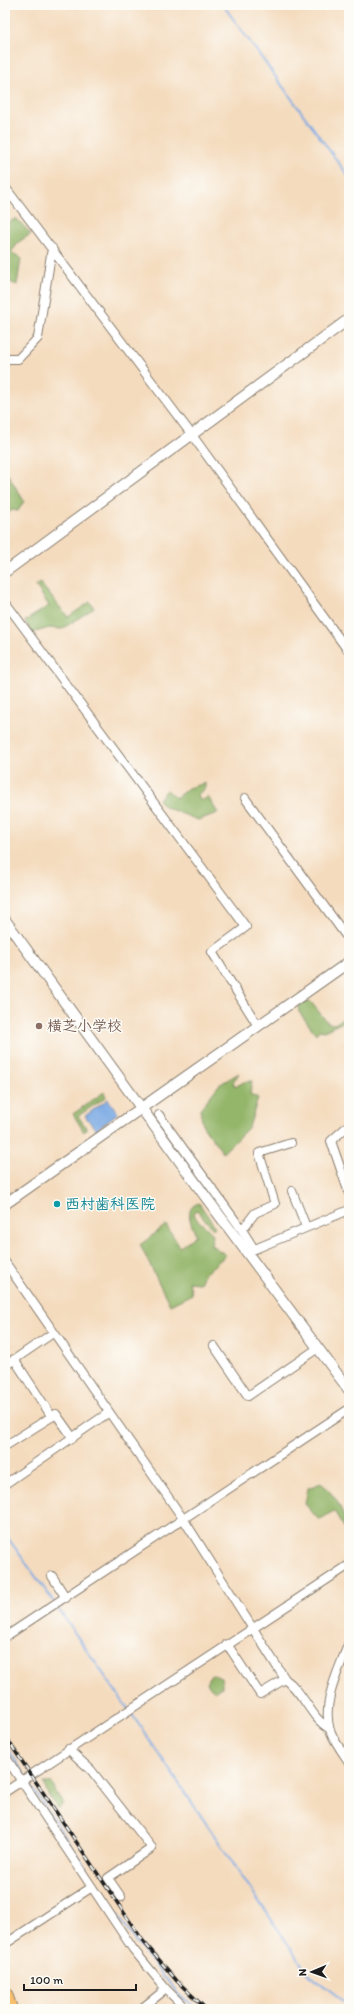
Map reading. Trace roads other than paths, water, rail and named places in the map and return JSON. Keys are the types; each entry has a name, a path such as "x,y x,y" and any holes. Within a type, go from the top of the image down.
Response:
{"highway":[{"path":"5,1994 10,2009"}],"street":[{"path":"5,186 8,198 52,248 192,436 349,652"},
{"path":"5,359 18,359 38,338 52,248"},
{"path":"5,572 349,320"},
{"path":"5,602 246,927 212,952 258,1026"},
{"path":"245,798 349,940"},
{"path":"5,920 142,1109 251,1250 318,1348 349,1390"},
{"path":"5,1204 349,962"},
{"path":"159,1115 242,1230 251,1250"},
{"path":"349,1125 331,1141 349,1193"},
{"path":"242,1230 256,1213 275,1204 259,1154 291,1142"},
{"path":"292,1191 306,1227"},
{"path":"251,1250 349,1210"},
{"path":"5,1262 108,1413 184,1520 285,1679 294,1686 322,1724 330,1729"},
{"path":"5,1366 53,1333"},
{"path":"214,1346 248,1396 318,1348"},
{"path":"14,1360 52,1417"},
{"path":"5,1637 184,1520 349,1409"},
{"path":"5,1484 108,1413"},
{"path":"5,1446 56,1414 73,1438"},
{"path":"5,1792 227,1644 349,1565"},
{"path":"52,1576 66,1598"},
{"path":"349,1642 329,1699 330,1729 349,1762"},
{"path":"227,1644 260,1694 285,1679"},
{"path":"68,1750 91,1770 152,1848 108,1878 121,1897"},
{"path":"5,1756 24,1780 133,1949 166,1989 186,2009"},
{"path":"5,1944 92,1887"},
{"path":"141,2009 166,1989"}],"water":[{"path":"108,1099 118,1113 96,1130 85,1116"}],"waterway":[{"path":"223,5 349,177"},
{"path":"5,1534 54,1602"},
{"path":"56,1606 128,1709"},
{"path":"131,1713 305,1969 311,1976 349,2005"},
{"path":"5,1744 25,1776"},
{"path":"27,1780 137,1944 177,1992 195,2009"}],"railway":[{"path":"5,1736 143,1941 177,1981 206,2009"}],"place":[{"name":"横芝小学校","path":"39,1026"},
{"name":"西村歯科医院","path":"57,1204"}]}
